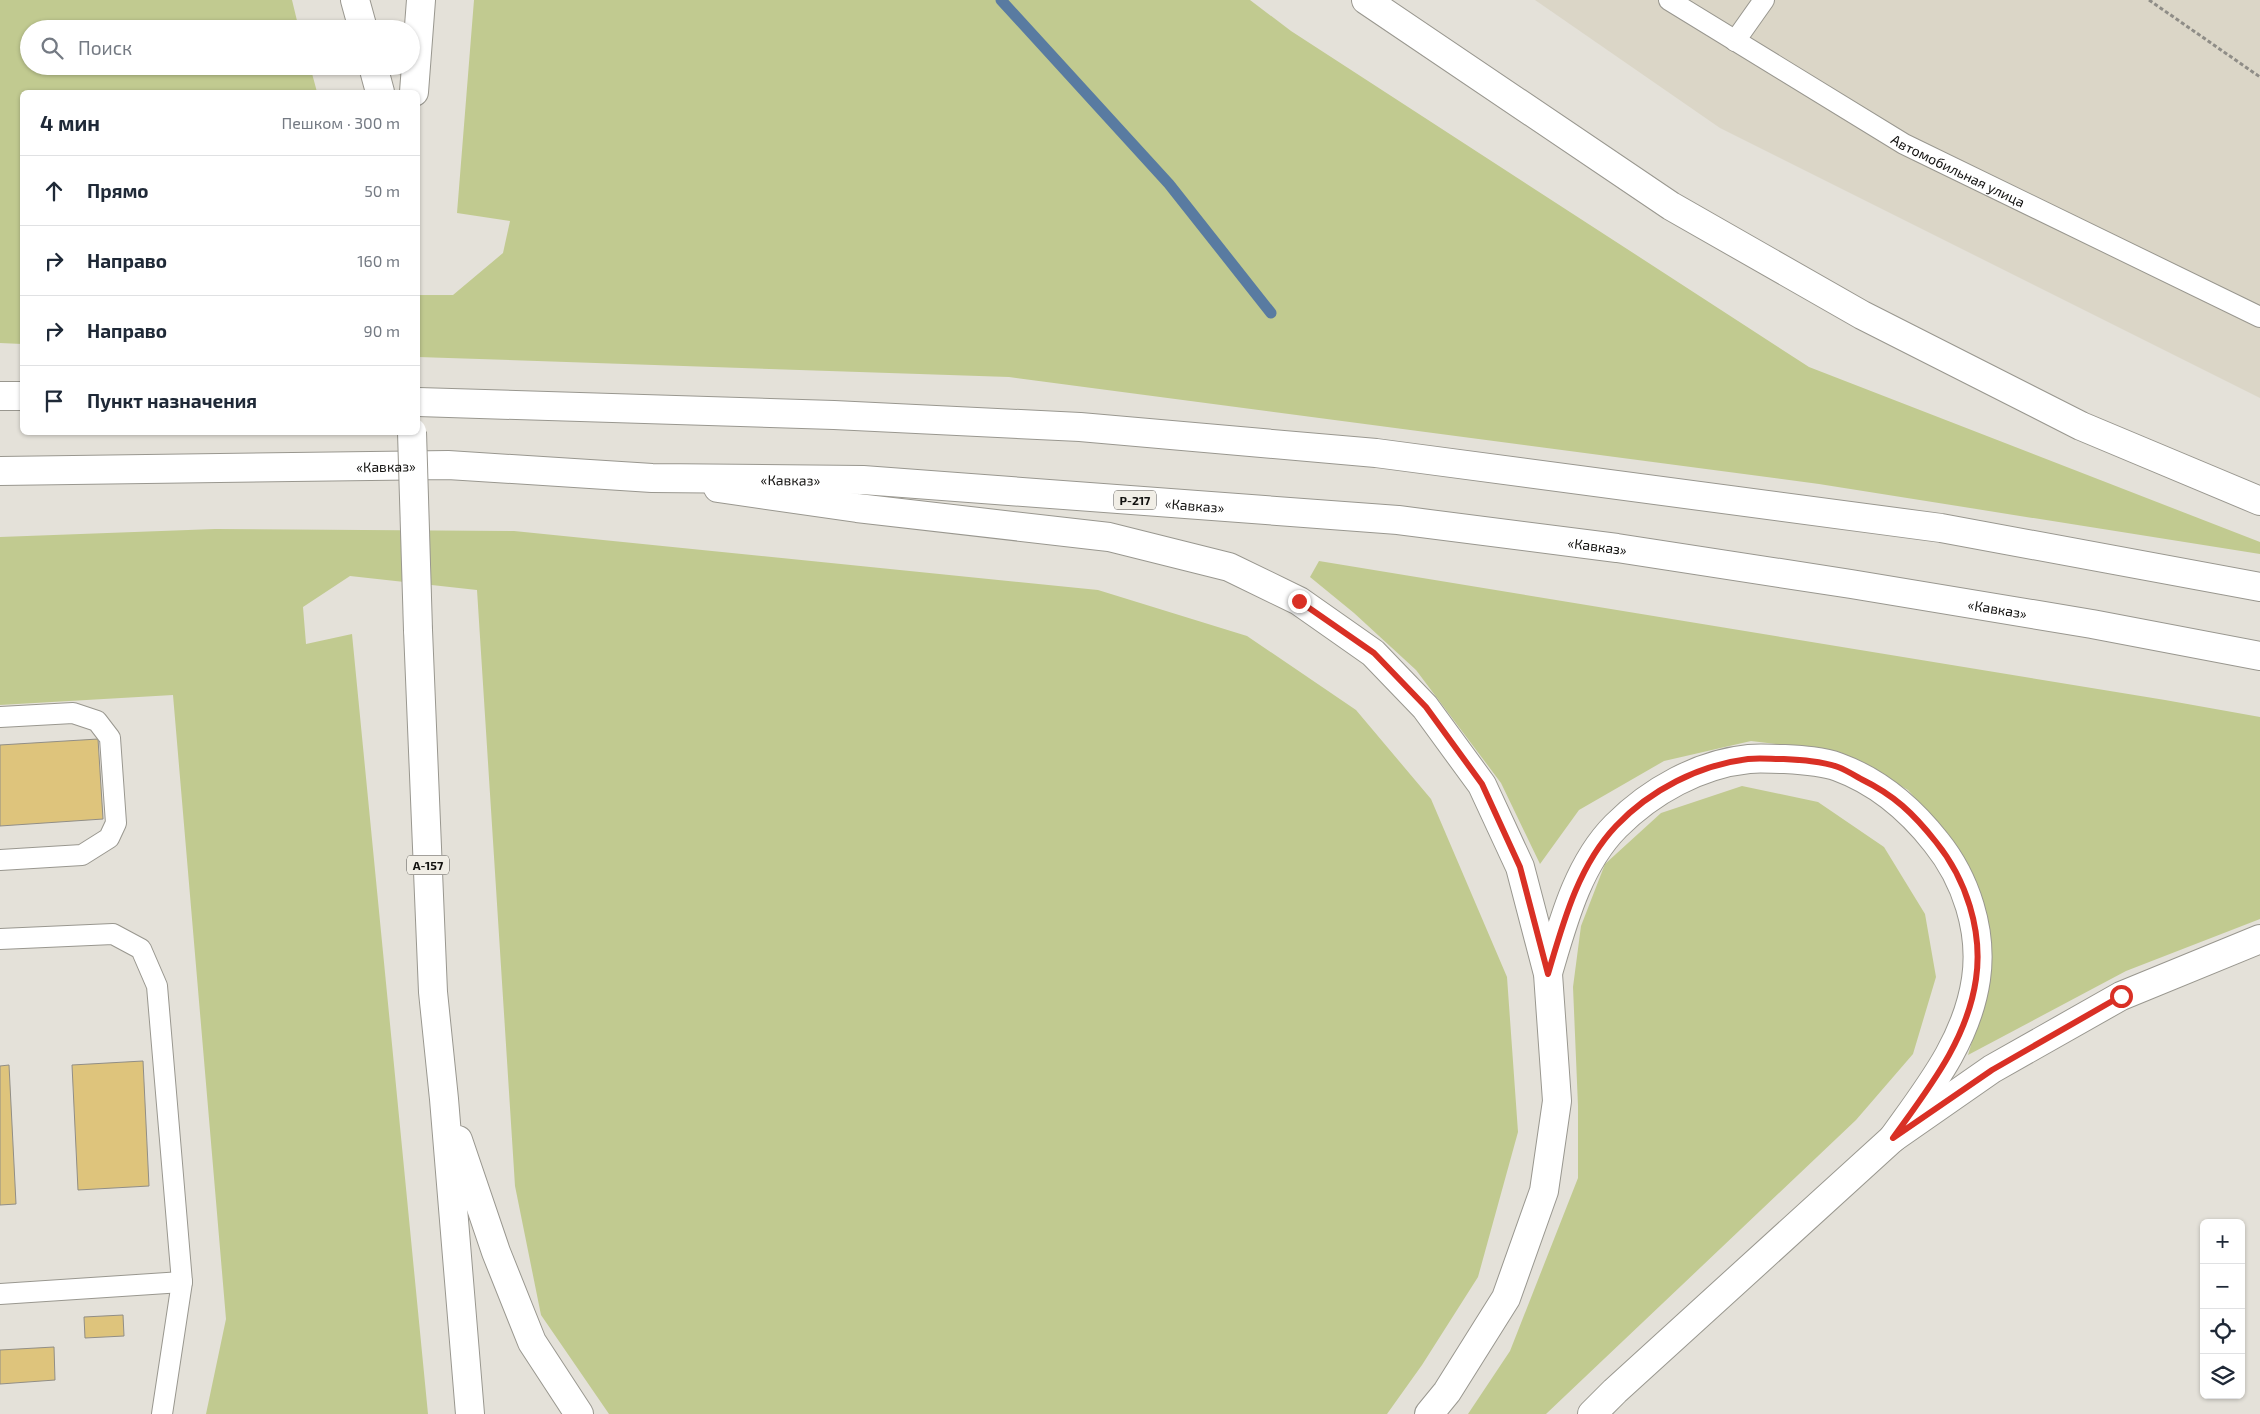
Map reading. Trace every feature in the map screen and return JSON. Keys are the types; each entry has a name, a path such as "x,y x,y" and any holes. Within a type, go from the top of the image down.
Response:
{"main road":[{"path":"355,0 361,20"},
{"path":"419,20 421,0"},
{"path":"1366,0 1671,206 1862,315 2081,426 2260,501"},
{"path":"375,75 379,90"},
{"path":"414,90 415,75"},
{"path":"0,396 20,396"},
{"path":"420,402 834,415 1080,427 1376,452 1940,528 2260,587"},
{"name":"А-157","path":"412,435 433,992 444,1100 470,1414"},
{"name":"«Кавказ»","path":"0,471 448,466 652,478 863,480 1398,520 1616,548 1851,584 2092,624 2260,656"},
{"path":"652,478 857,508 1108,537 1229,567 1299,601 1374,653 1426,707 1482,784 1520,867 1548,974 1557,1100 1544,1192 1506,1298 1447,1392 1429,1414"},
{"path":"1548,974 1564,919 1594,853 1616,826 1646,799 1677,780 1717,765 1749,759 1800,760 1838,767 1886,791 1919,821 1949,858 1964,888 1974,922 1977,954 1976,979 1966,1020 1947,1062 1893,1138"},
{"path":"1592,1414 1893,1138 1992,1070 2121,996 2260,939"},
{"path":"444,1100 496,1252 532,1342 579,1414"}],"lane":[{"name":"Автомобильная улица","path":"1669,0 1904,144 2260,317"},
{"path":"1735,41 1764,0"},
{"path":"0,718 73,713 97,721 110,738 116,823 109,838 82,855 0,860"},
{"path":"0,939 113,934 141,949 158,986 182,1282 162,1414"},
{"path":"0,1294 182,1282"}],"path":[{"path":"2149,0 2260,77"}],"shaded area":[{"path":"1535,0 2260,0 2260,398 1720,128"}],"green space":[{"path":"0,0 292,0 297,20 20,20 20,75 312,75 316,90 20,90 20,344 0,343"},
{"path":"474,0 1250,0 1291,31 1809,367 2260,542 2260,554 1819,484 1009,377 420,357 420,295 453,295 503,253 510,221 457,213"},
{"path":"215,529 514,531 1098,590 1247,636 1356,710 1431,799 1507,977 1518,1132 1478,1277 1422,1365 1387,1414 609,1414 541,1315 515,1186 477,590 350,576 303,607 306,644 352,634 428,1414 206,1414 226,1319 173,695 0,705 0,537"},
{"path":"1319,561 2260,717 2260,919 2126,971 1968,1055 1989,984 1984,906 1952,839 1908,790 1840,752 1751,741 1664,761 1579,810 1540,864 1501,783 1416,670 1354,613 1310,577"},
{"path":"1742,786 1818,802 1884,847 1925,914 1936,977 1913,1054 1856,1120 1546,1414 1468,1414 1510,1351 1578,1178 1578,1106 1573,987 1581,926 1605,864 1661,813"}],"building":[{"path":"98,739 103,819 0,826 0,745"},
{"path":"143,1061 149,1186 78,1190 72,1065"},
{"path":"9,1065 16,1204 0,1205 0,1066"},
{"path":"123,1315 124,1336 85,1338 84,1317"},
{"path":"54,1347 55,1380 0,1384 0,1350"}],"waterway":[{"path":"1001,0 1169,184 1271,313"}],"route":[{"path":"1299,601 1374,653 1426,707 1482,784 1520,867 1548,974 1564,919 1594,853 1616,826 1646,799 1677,780 1717,765 1749,759 1800,760 1838,767 1886,791 1903,805 1919,821 1949,858 1964,888 1974,922 1977,954 1976,979 1966,1020 1947,1062 1893,1138 1992,1070 2121,996"}]}
